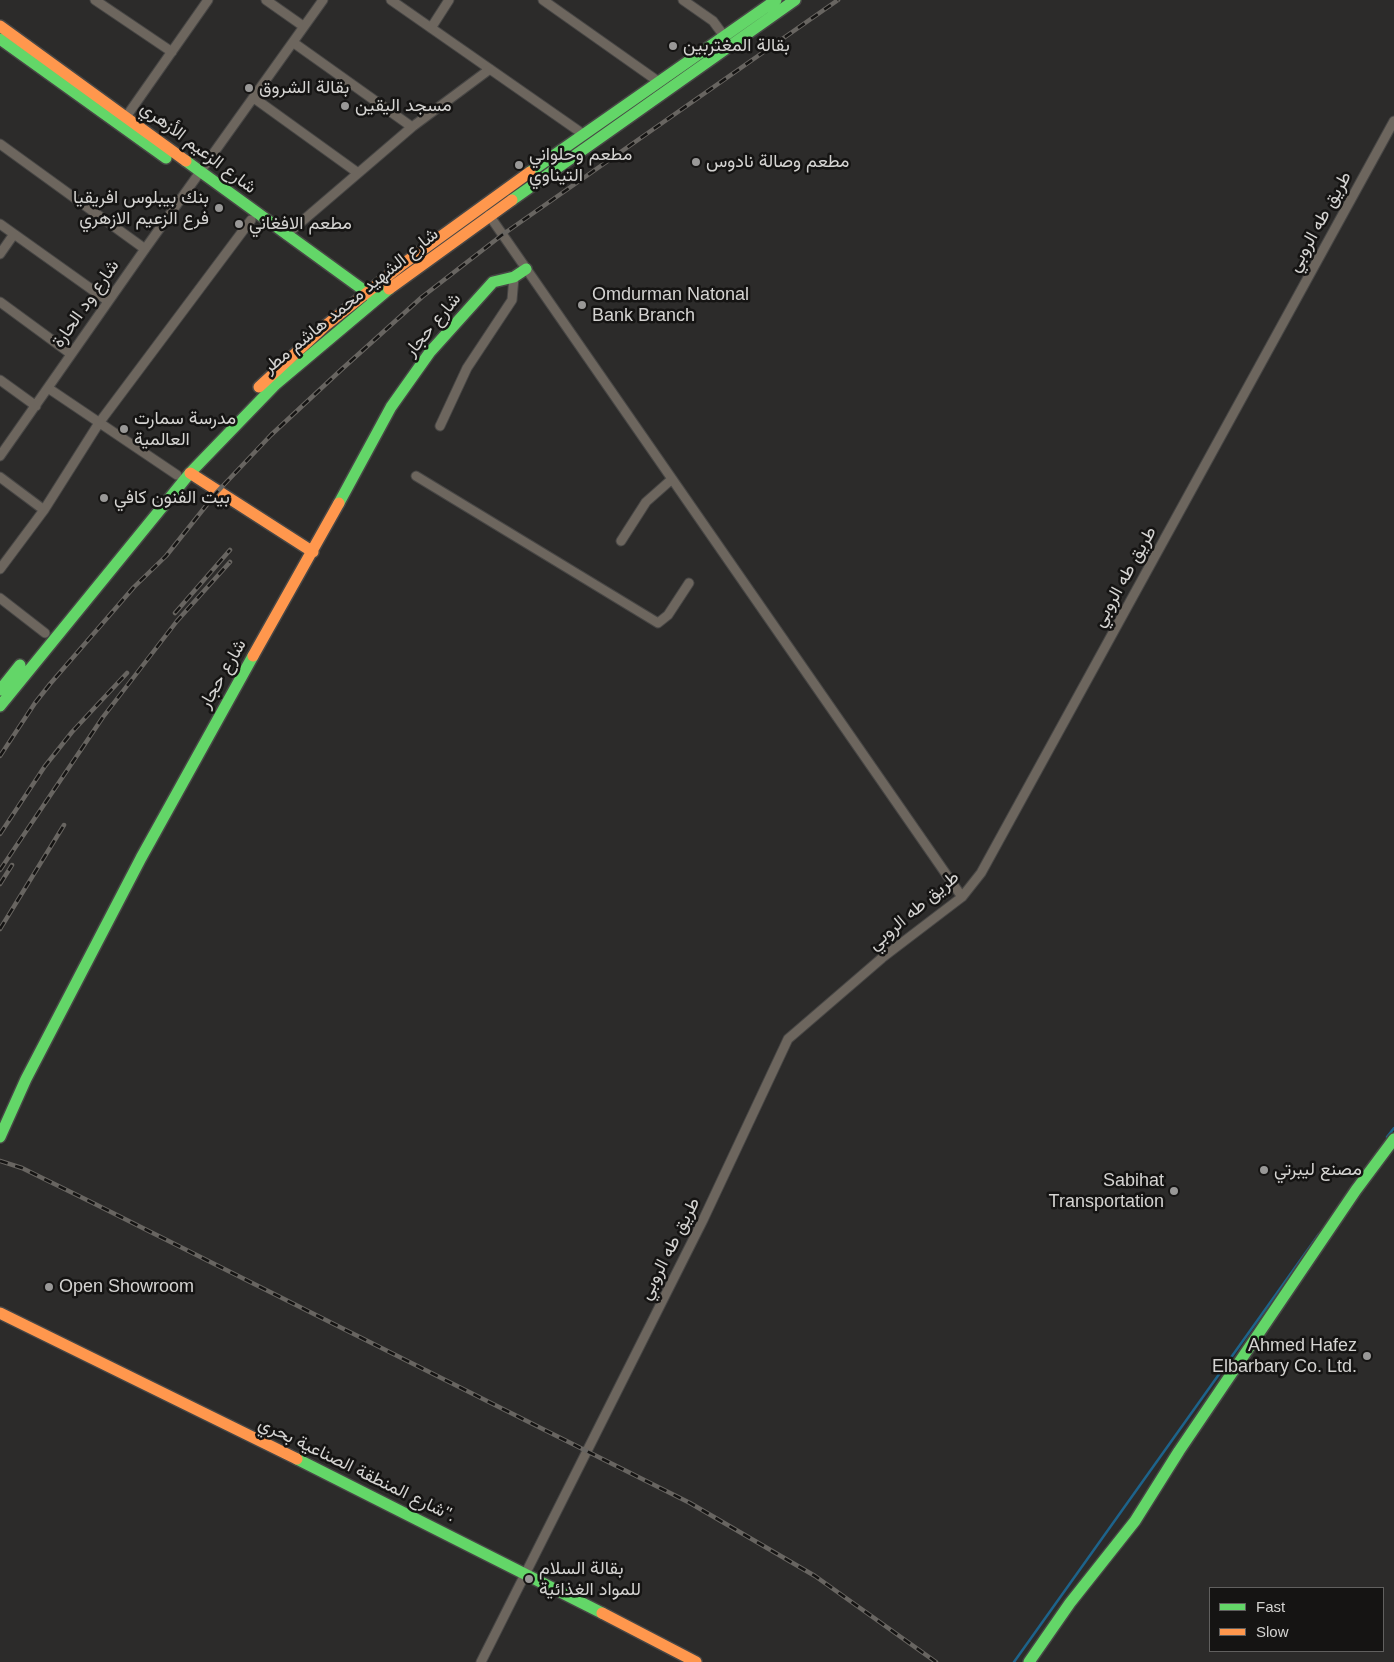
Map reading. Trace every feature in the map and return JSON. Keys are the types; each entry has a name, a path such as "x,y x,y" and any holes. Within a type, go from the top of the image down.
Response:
{"main road":[{"name":"شارع الشهيد محمد هاشم مطر","path":"0,706 190,474 276,384 403,264 583,134 776,0"},
{"name":"شارع الشهيد محمد هاشم مطر","path":"0,690 177,476 237,409 325,326 367,300 795,0"},
{"name":"شارع الزعيم الأزهري","path":"0,26 126,117 251,220 367,300"},
{"name":"شارع الزعيم الأزهري","path":"0,39 198,176 286,234 367,300"},
{"name":"شارع حجار","path":"0,1137 26,1079 141,858 201,746 313,552 391,407 430,352 493,282 514,277 526,269"},
{"path":"190,474 313,552"},
{"path":"1029,1662 1070,1604 1135,1521 1179,1451 1356,1190 1394,1139"},
{"name":"شارع المنطقة الصناعية بحري\".","path":"0,1313 89,1355 696,1662"}],"street":[{"path":"95,0 106,3 172,52"},
{"path":"126,117 208,0"},
{"path":"266,0 303,26"},
{"name":"شارع ود الحارة","path":"0,455 323,0"},
{"path":"391,0 583,134"},
{"path":"430,28 449,0"},
{"path":"542,0 659,82"},
{"path":"684,0 713,22 724,36"},
{"path":"294,43 412,128"},
{"path":"286,234 412,128 490,69"},
{"path":"254,98 358,174"},
{"name":"طريق طه الروبي","path":"481,1662 703,1220 788,1039 882,958 962,897 981,873 1394,121"},
{"path":"0,144 145,249"},
{"path":"489,215 962,897"},
{"path":"0,569 44,510 100,423 251,220"},
{"path":"0,224 108,301"},
{"path":"0,254 14,234"},
{"path":"440,426 466,368 512,300 514,277"},
{"path":"0,302 71,354"},
{"path":"0,380 36,406"},
{"path":"48,388 177,476"},
{"path":"0,476 44,510"},
{"path":"416,476 658,623 668,615 690,582"},
{"path":"621,541 646,502 672,479"},
{"path":"0,598 45,634"}],"waterway":[{"path":"1387,1137 1394,1128"},
{"path":"1014,1662 1319,1234"}],"railway":[{"path":"0,756 50,684 134,587 166,556 217,492 271,435 342,369 422,297 502,235 838,0"},
{"path":"175,613 230,550"},
{"path":"0,870 103,717 177,621 230,562"},
{"path":"0,834 45,766 72,732 127,673"},
{"path":"0,929 64,825"},
{"path":"0,884 12,865"},
{"path":"0,1161 22,1168 93,1203 690,1503 815,1576 936,1662"}],"traffic: fast":[{"path":"530,172 776,0"},
{"path":"512,200 795,0"},
{"path":"0,39 166,158"},
{"path":"186,161 369,294 374,300"},
{"path":"339,503 391,407 430,352 493,282 514,277 526,269"},
{"path":"0,706 190,473 276,384 389,289"},
{"path":"0,1137 26,1079 141,858 253,656"},
{"path":"0,690 20,665"},
{"path":"1029,1662 1070,1603 1135,1521 1179,1451 1356,1190 1394,1139"},
{"path":"297,1459 602,1613"}],"traffic: slow":[{"path":"0,26 186,161"},
{"path":"259,387 325,326 403,264 530,172"},
{"path":"389,289 512,200"},
{"path":"190,473 313,552"},
{"path":"253,656 339,503"},
{"path":"0,1313 297,1459"},
{"path":"602,1613 696,1662"}],"place":[{"name":"بقالة المغتربين","path":"673,46"},
{"name":"بقالة الشروق","path":"249,88"},
{"name":"مسجد اليقين","path":"345,106"},
{"name":"مطعم وصالة نادوس","path":"696,162"},
{"name":"مطعم وحلواني التيناوي","path":"519,165"},
{"name":"بنك بيبلوس افريقيا فرع الزعيم الازهري","path":"219,208"},
{"name":"مطعم الافغاني","path":"239,224"},
{"name":"Omdurman Natonal Bank Branch","path":"582,305"},
{"name":"مدرسة سمارت العالمية","path":"124,429"},
{"name":"بيت الفنون كافي","path":"104,498"},
{"name":"مصنع ليبرتي","path":"1264,1170"},
{"name":"Sabihat Transportation","path":"1174,1191"},
{"name":"Open Showroom","path":"49,1287"},
{"name":"Ahmed Hafez Elbarbary Co. Ltd.","path":"1367,1356"},
{"name":"بقالة السلام للمواد الغذائية","path":"529,1579"}]}
